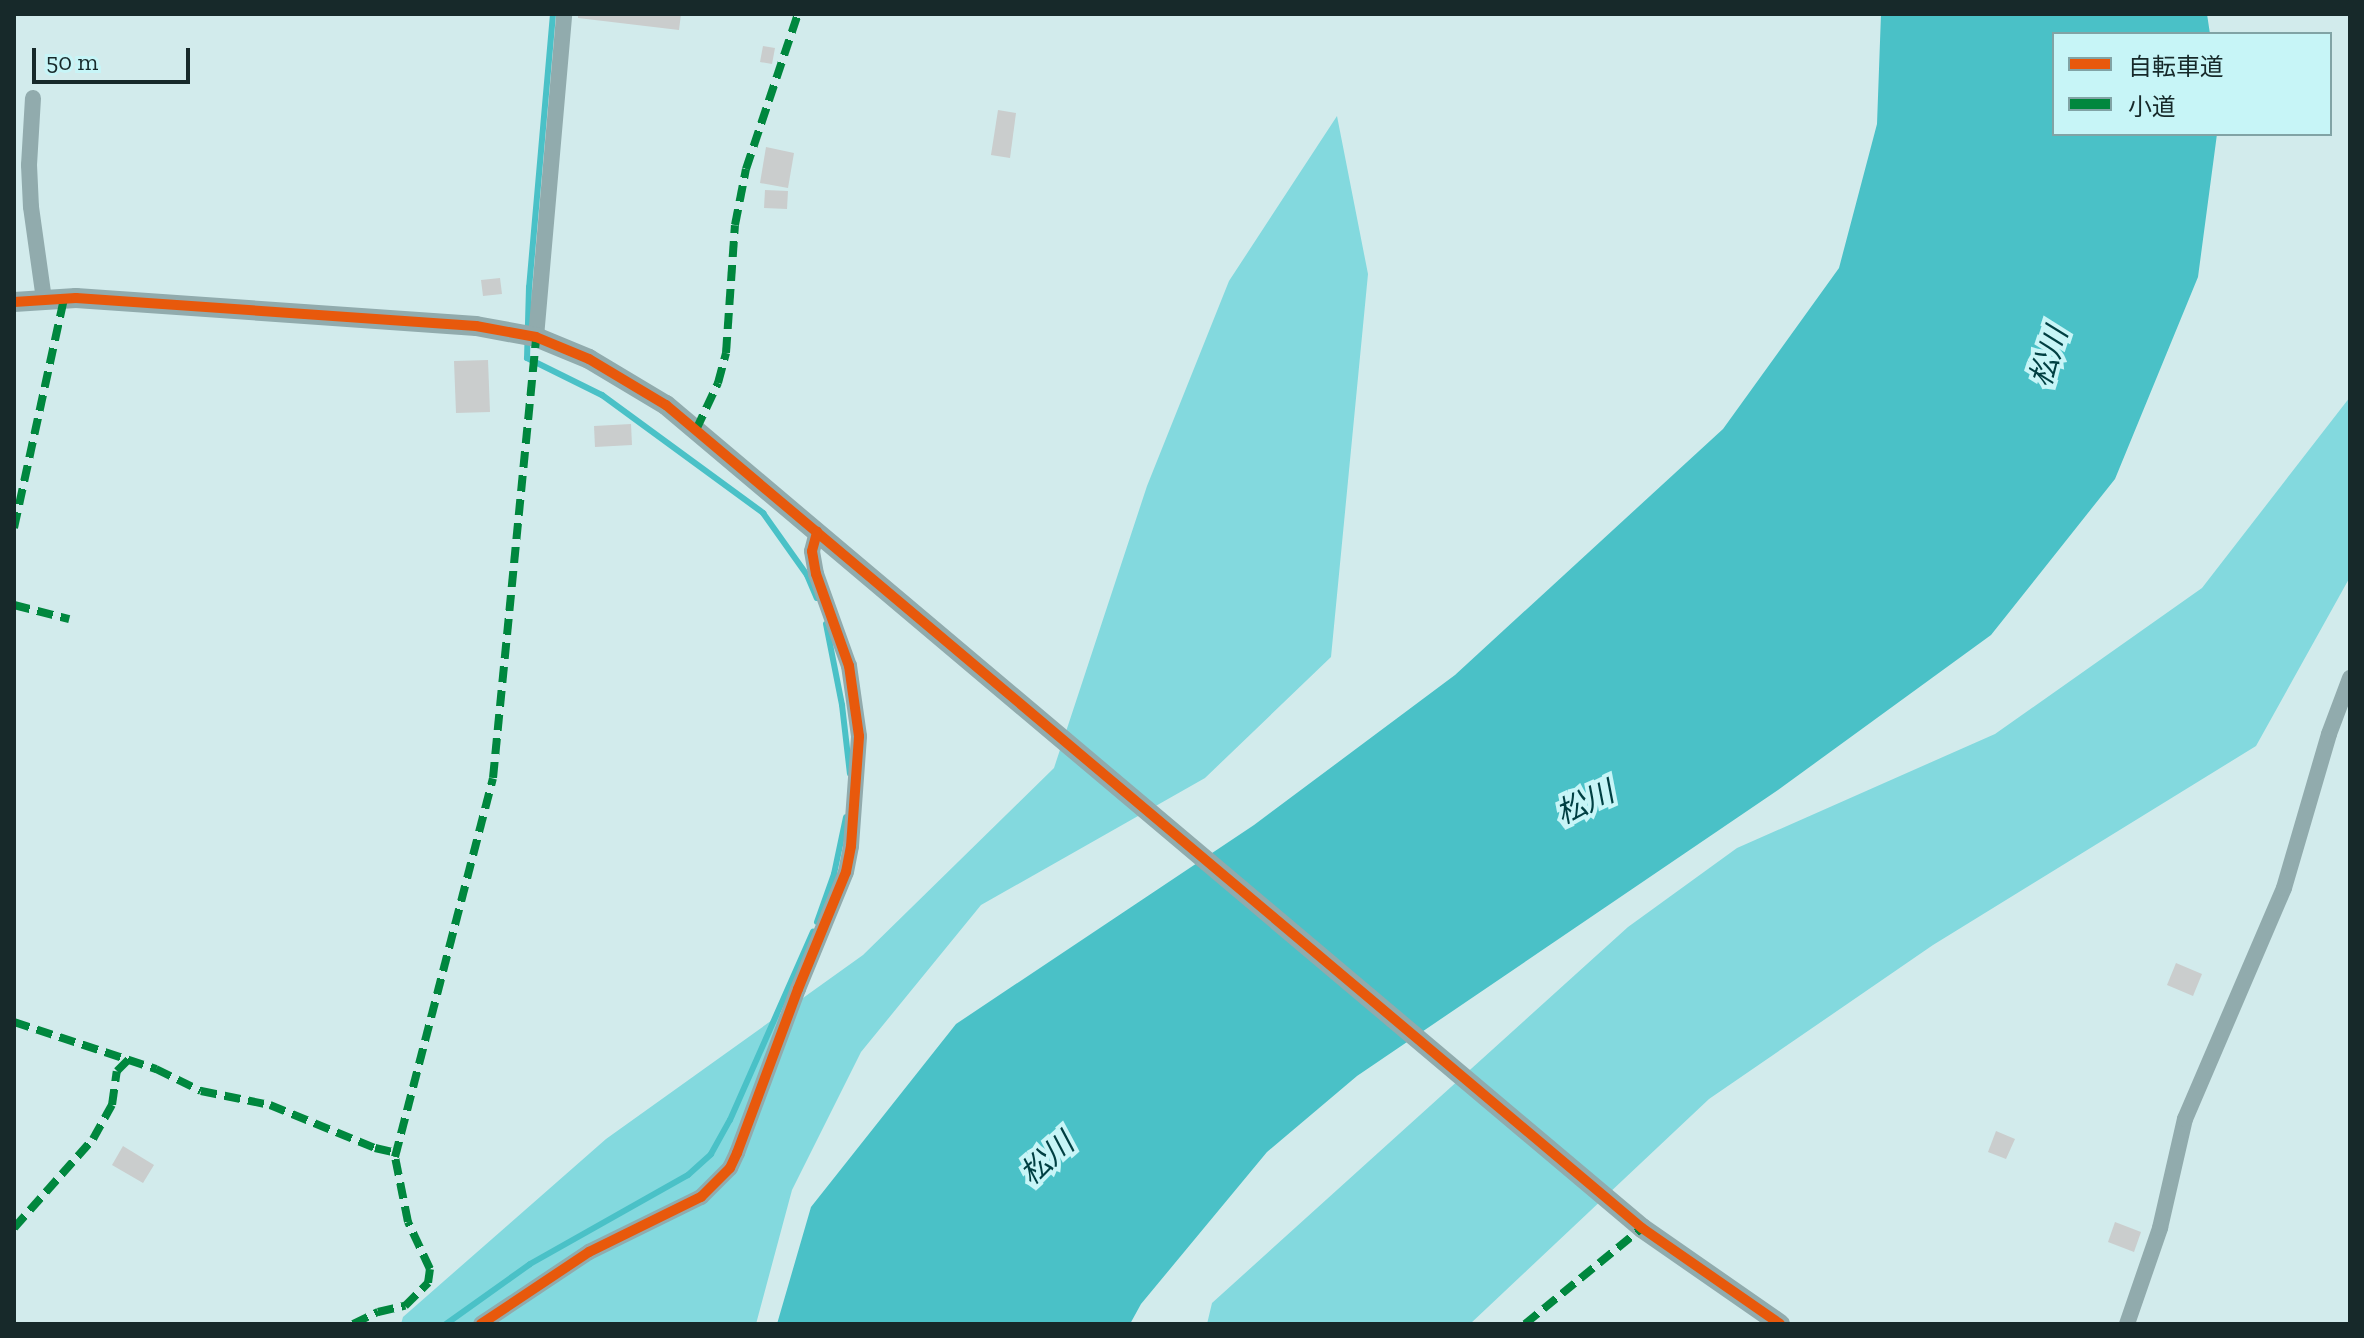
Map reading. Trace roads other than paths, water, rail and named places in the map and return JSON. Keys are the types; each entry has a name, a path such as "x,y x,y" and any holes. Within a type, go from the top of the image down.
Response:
{"street":[{"path":"536,337 564,14"},
{"path":"33,98 29,165 31,207 44,300"},
{"path":"14,302 76,298 476,326 536,337 589,359 666,405 1642,1228 1780,1324"},
{"path":"481,1324 517,1297 589,1252 701,1197 730,1168 737,1153 846,872 851,846 859,736 849,666 816,574 812,551 817,532"},
{"path":"2127,1324 2160,1228 2185,1119 2284,888 2329,734 2350,678"}],"water":[{"name":"松川","path":"1881,14 2207,14 2210,32 2052,32 2052,136 2217,136 2198,277 2115,479 1991,635 1778,790 1357,1076 1267,1152 1141,1304 1130,1324 777,1324 811,1207 956,1024 1254,825 1455,675 1723,429 1839,268 1877,124"}],"waterway":[{"path":"553,14 529,287 527,358 602,395 763,513 807,575 817,598"},
{"path":"826,624 842,705 850,774"},
{"path":"817,922 834,874 846,817"},
{"path":"446,1324 530,1264 688,1175 711,1154 730,1120 813,932"}]}
